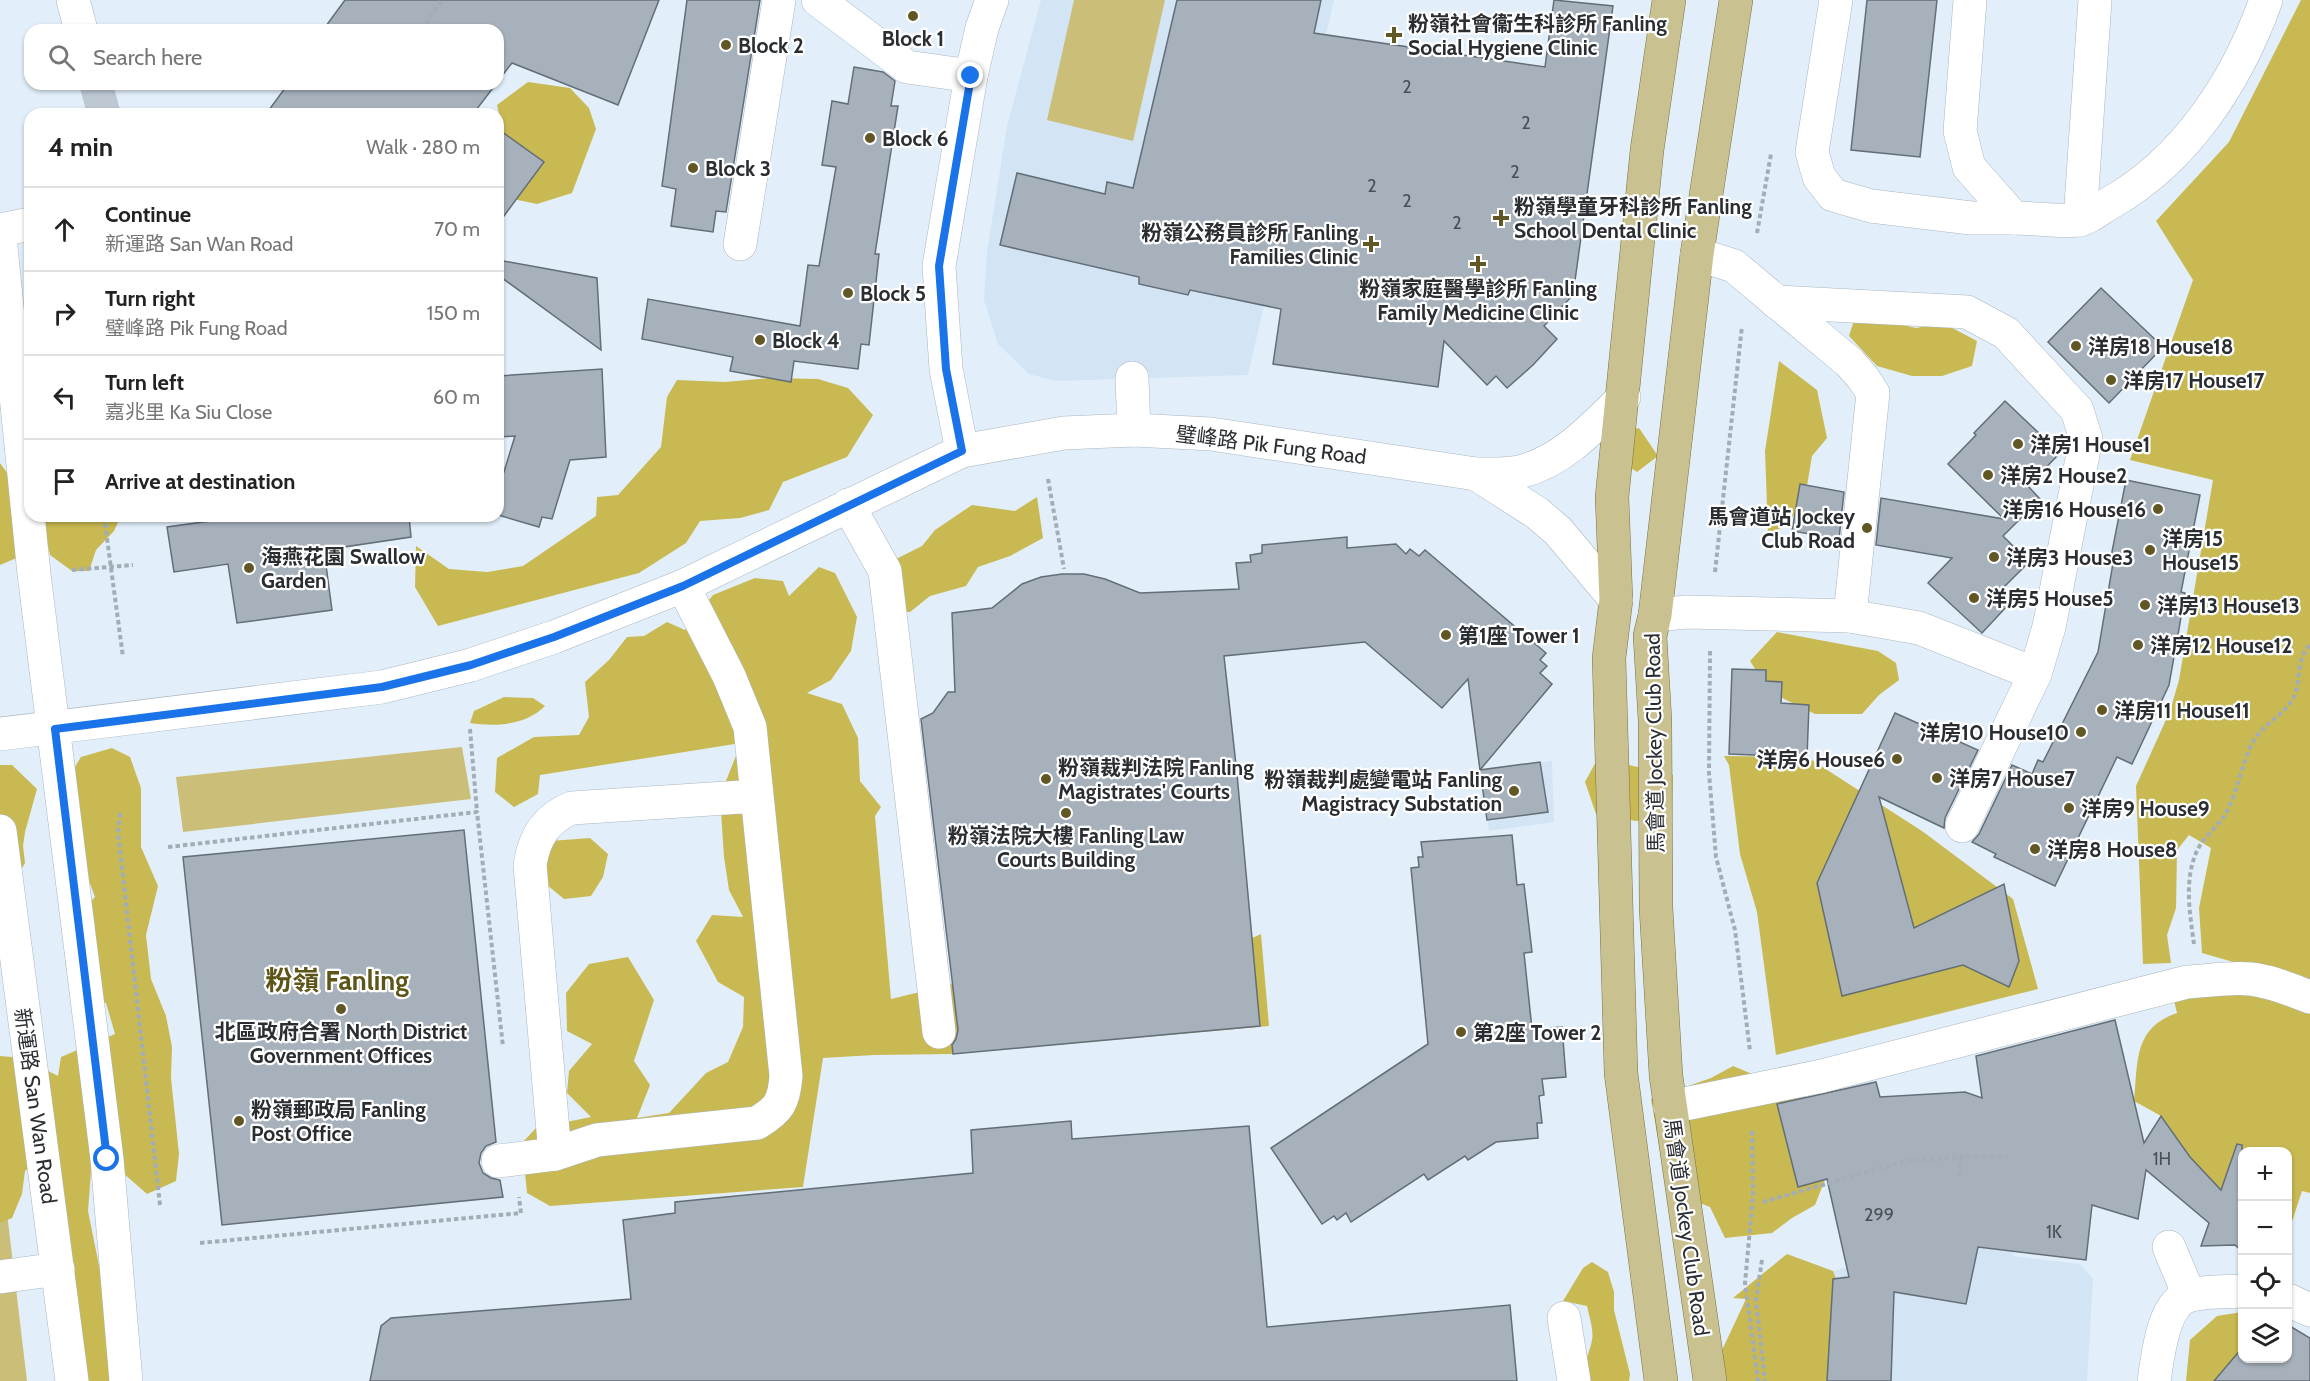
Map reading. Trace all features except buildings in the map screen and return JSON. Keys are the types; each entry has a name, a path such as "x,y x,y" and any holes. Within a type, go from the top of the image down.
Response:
{"main road":[{"name":"馬會道 Jockey Club Road","path":"1661,1381 1621,1073 1609,658 1616,600 1612,497 1624,397 1647,150 1669,0"},
{"name":"馬會道 Jockey Club Road","path":"1710,1381 1666,1076 1656,908 1655,741 1650,636 1655,615 1697,254 1736,0"}],"street":[{"path":"73,0 79,24"},
{"path":"740,244 778,0"},
{"path":"818,0 907,67 971,76"},
{"path":"962,451 946,369 939,266 971,76 982,28 992,0"},
{"path":"1836,0 1812,152 1819,177 1833,195 1871,206 1971,218 2080,220 2131,191 2164,164 2208,114 2253,38 2266,0"},
{"path":"1970,0 1960,131 1969,167 2014,218"},
{"path":"2080,220 2095,0"},
{"path":"0,230 24,225"},
{"path":"0,237 24,475"},
{"path":"1697,254 1734,266 1850,363 1873,393 1850,616"},
{"path":"1776,302 1966,312 2006,333 2077,410 2086,439 2049,627 2035,674 1962,826"},
{"path":"1132,378 1134,430"},
{"name":"璧峰路 Pik Fung Road","path":"0,734 382,687 492,658 554,637 683,586 962,451 1064,433 1134,430 1211,434 1476,474 1521,472 1542,465 1584,435 1624,397"},
{"name":"璧峰路 Pik Fung Road","path":"1476,474 1537,513 1558,531 1616,600"},
{"path":"848,505 885,571 939,1032"},
{"path":"29,522 107,1159 126,1381"},
{"path":"507,1160 555,1154 597,1140 757,1123 780,1105 785,1091 786,1076 750,727 729,676 683,586"},
{"path":"1655,615 1701,612 1850,616 1919,628 2035,674"},
{"path":"555,1154 530,866 532,850 539,834 558,813 572,808 757,796"},
{"name":"新運路 San Wan Road","path":"0,831 72,1381"},
{"path":"1670,1107 1822,1076 2187,982 2226,978 2252,979 2284,987 2310,997"},
{"path":"2169,1247 2189,1295"},
{"path":"0,1277 58,1269"},
{"path":"2154,1381 2165,1324 2175,1304 2189,1295 2238,1291"},
{"path":"2292,1302 2310,1310"},
{"path":"1564,1318 1574,1381"}],"path":[{"path":"426,24 442,0"},
{"path":"1758,1381 1745,1283 1753,1196 1751,1057 1735,930 1716,857 1701,612 1749,279 1771,151"},
{"path":"1048,478 1064,569"},
{"path":"105,522 123,657"},
{"path":"2194,943 2189,908 2189,881 2196,852 2228,811 2254,741 2268,722 2291,702 2298,687 2298,669 2305,650 2310,645"},
{"path":"470,729 504,1055"},
{"path":"168,847 477,812"},
{"path":"120,813 118,832 160,1205"},
{"path":"1763,1202 1906,1161 1960,1157 2008,1157"},
{"path":"1959,1176 1960,1157"},
{"path":"200,1243 521,1213 507,1160"},
{"path":"1762,1260 1756,1300 1765,1381"}],"shaded area":[{"path":"1041,0 1334,0 1248,375 1056,381 1029,374 998,344 984,300 987,252 1007,126"},
{"path":"1074,0 1165,0 1133,141 1047,120"},
{"path":"2301,0 2310,0 2310,984 2202,953 2199,908 2211,848 2189,835 2177,850 2176,908 2167,935 2171,963 2143,964 2136,786 2170,711 2179,680 2213,480 2130,460 2193,280 2156,221 2229,142"},
{"path":"528,82 570,88 589,108 596,129 572,193 537,204 504,197 504,108 498,108 497,105"},
{"path":"1855,317 1882,320 1916,328 1943,323 1977,341 1972,366 1942,376 1912,376 1877,366 1849,336"},
{"path":"1779,361 1817,390 1827,438 1812,456 1807,486 1789,525 1768,533 1765,451"},
{"path":"771,378 818,379 848,388 873,415 847,457 783,482 769,510 740,518 700,521 686,543 639,573 438,626 415,587 416,546 449,569 487,572 523,566 596,516 597,497 618,495 661,447 667,397 677,380 725,382"},
{"path":"1639,428 1658,456 1637,472 1600,448 1602,435"},
{"path":"0,463 12,480 19,557 0,565"},
{"path":"1037,497 1043,538 1010,556 978,567 966,586 930,596 910,612 878,610 880,567 922,546 935,530 972,505 1015,511"},
{"path":"42,522 118,522 114,531 96,550 89,571 72,571 50,555"},
{"path":"819,567 835,573 857,617 851,651 831,680 807,693 842,704 858,738 860,781 881,807 875,816 891,999 953,984 1208,958 1261,934 1269,1026 953,1054 823,1058 803,1187 550,1206 527,1193 522,1143 536,1128 591,1117 567,1093 569,1071 592,1044 567,1031 566,993 589,964 628,957 654,1000 634,1061 650,1085 637,1118 669,1113 706,1073 728,1062 743,1027 744,997 718,982 696,941 712,915 743,917 729,890 724,857 720,796 741,743 540,775 538,794 514,807 495,792 497,758 534,737 579,735 589,717 585,682 609,660 627,637 644,636 667,622 685,630 713,595 755,578 783,581 789,596"},
{"path":"1777,632 1878,651 1896,663 1899,680 1879,695 1862,714 1815,714 1770,692 1750,661"},
{"path":"504,697 533,698 545,706 520,721 490,725 470,723 474,711"},
{"path":"462,747 471,799 183,832 176,777"},
{"path":"112,748 130,757 141,788 141,847 158,886 146,935 151,979 166,1016 172,1047 171,1078 179,1154 176,1181 147,1194 107,1159 92,1158 88,1211 106,1300 110,1381 56,1381 53,1148 25,1171 22,1194 12,1218 0,1223 0,1056 23,1058 58,1076 61,1057 115,1034 106,1003 81,990 69,978 65,960 64,932 95,897 86,873 68,778 81,757"},
{"path":"1724,756 1807,757 1922,831 2013,899 2038,989 1776,1055 1757,912 1740,854 1729,765"},
{"path":"1598,758 1673,775 1672,818 1636,821 1596,814 1585,782"},
{"name":"粉嶺裁判處變電站 Fanling Magistracy Substation","path":"1552,761 1554,822 1489,831 1480,770"},
{"path":"0,765 12,765 37,789 25,832 23,846 25,863 0,905"},
{"path":"590,838 608,854 603,877 591,896 564,899 541,880 550,841"},
{"path":"2215,987 2310,1006 2310,1193 2302,1191 2292,1222 2292,1147 2238,1147 2238,1207 2195,1163 2161,1116 2134,1101 2138,1060 2145,1037 2163,1019 2177,1013 2173,996"},
{"path":"1733,1066 1815,1100 1828,1172 1815,1205 1772,1233 1725,1238 1710,1207 1669,1191 1651,1099 1711,1078"},
{"path":"0,1154 27,1381 0,1381"},
{"path":"2018,1188 2013,1256 2080,1264 2093,1279 2087,1381 1793,1381 1776,1284 1935,1247"},
{"path":"1787,1254 1833,1271 1845,1302 1844,1381 1716,1381 1723,1348 1746,1299 1733,1298"},
{"path":"1592,1262 1608,1272 1614,1292 1614,1310 1630,1374 1629,1381 1587,1381 1585,1376 1585,1365 1592,1336 1587,1306 1563,1301 1583,1268"},
{"path":"2238,1313 2238,1353 2215,1381 2186,1381 2190,1340 2217,1316"}],"tunnel":[{"path":"98,90 102,108"}],"place":[{"name":"Block 1","path":"913,16"},
{"name":"粉嶺社會衞生科診所 Fanling Social Hygiene Clinic","path":"1394,35"},
{"name":"Block 2","path":"726,45"},
{"name":"Block 6","path":"870,138"},
{"name":"Block 3","path":"693,168"},
{"name":"粉嶺學童牙科診所 Fanling School Dental Clinic","path":"1501,218"},
{"name":"粉嶺公務員診所 Fanling Families Clinic","path":"1371,244"},
{"name":"粉嶺家庭醫學診所 Fanling Family Medicine Clinic","path":"1478,264"},
{"name":"Block 5","path":"848,293"},
{"name":"Block 4","path":"760,340"},
{"name":"洋房18 House18","path":"2076,346"},
{"name":"洋房17 House17","path":"2111,380"},
{"name":"洋房1 House1","path":"2018,444"},
{"name":"洋房2 House2","path":"1988,475"},
{"name":"洋房16 House16","path":"2158,509"},
{"name":"馬會道站 Jockey Club Road","path":"1867,528"},
{"name":"洋房15 House15","path":"2150,550"},
{"name":"洋房3 House3","path":"1994,557"},
{"name":"海燕花園 Swallow Garden","path":"249,568"},
{"name":"洋房5 House5","path":"1974,598"},
{"name":"洋房13 House13","path":"2145,605"},
{"name":"第1座 Tower 1","path":"1446,635"},
{"name":"洋房12 House12","path":"2138,645"},
{"name":"洋房11 House11","path":"2102,710"},
{"name":"洋房10 House10","path":"2081,732"},
{"name":"洋房6 House6","path":"1897,759"},
{"name":"洋房7 House7","path":"1937,778"},
{"name":"粉嶺裁判法院 Fanling Magistrates' Courts","path":"1046,779"},
{"name":"粉嶺裁判處變電站 Fanling Magistracy Substation","path":"1514,791"},
{"name":"洋房9 House9","path":"2069,808"},
{"name":"粉嶺法院大樓 Fanling Law Courts Building","path":"1066,813"},
{"name":"洋房8 House8","path":"2035,849"},
{"name":"北區政府合署 North District Government Offices","path":"341,1009"},
{"name":"第2座 Tower 2","path":"1461,1032"},
{"name":"粉嶺郵政局 Fanling Post Office","path":"239,1121"}],"district":[{"name":"粉嶺 Fanling","path":"337,980"}],"route":[{"path":"107,1159 55,729 382,687 471,665 554,637 683,586 962,451 946,369 939,266 971,76"}]}
